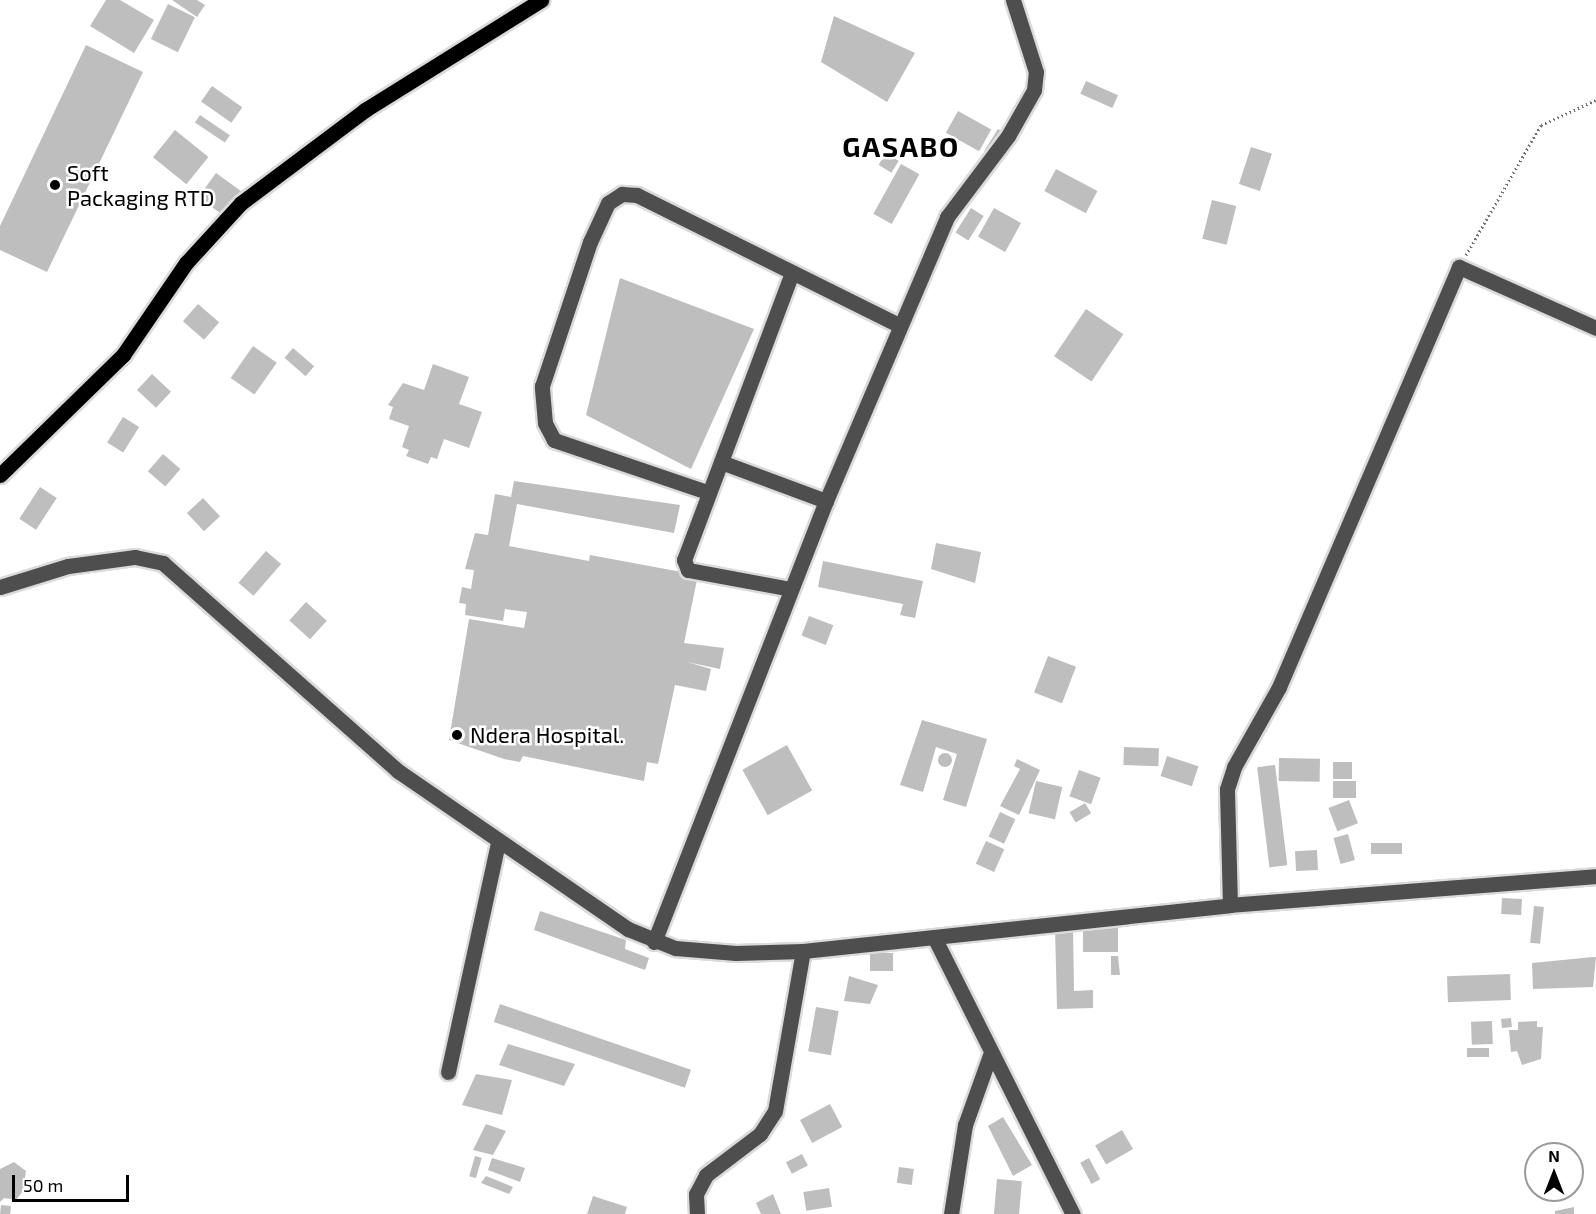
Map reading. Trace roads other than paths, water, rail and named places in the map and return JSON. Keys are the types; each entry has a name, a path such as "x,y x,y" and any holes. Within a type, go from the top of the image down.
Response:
{"main road":[{"path":"1,470 123,354 215,227 268,179 365,110 541,0"}],"street":[{"path":"654,942 826,501 947,217 1008,136 1034,90 1036,72 1013,0"},
{"path":"707,492 554,440 545,423 542,386 590,242 608,203 622,194 636,195 899,326"},
{"path":"1230,905 1227,789 1234,767 1279,687 1459,267 1596,328"},
{"path":"791,589 684,566 707,492 721,462 792,273"},
{"path":"721,462 826,501"},
{"path":"0,587 68,566 135,557 164,563 398,771 498,843 654,942 736,953 803,951 1230,905 1596,876"},
{"path":"448,1072 498,843"},
{"path":"934,937 990,1055 1072,1214"},
{"path":"697,1214 696,1194 706,1174 760,1134 775,1111 803,951"},
{"path":"951,1214 965,1125 990,1055"}],"place":[{"name":"Soft Packaging RTD","path":"55,185"},
{"name":"Ndera Hospital.","path":"457,735"}],"district":[{"name":"GASABO","path":"901,146"}]}
